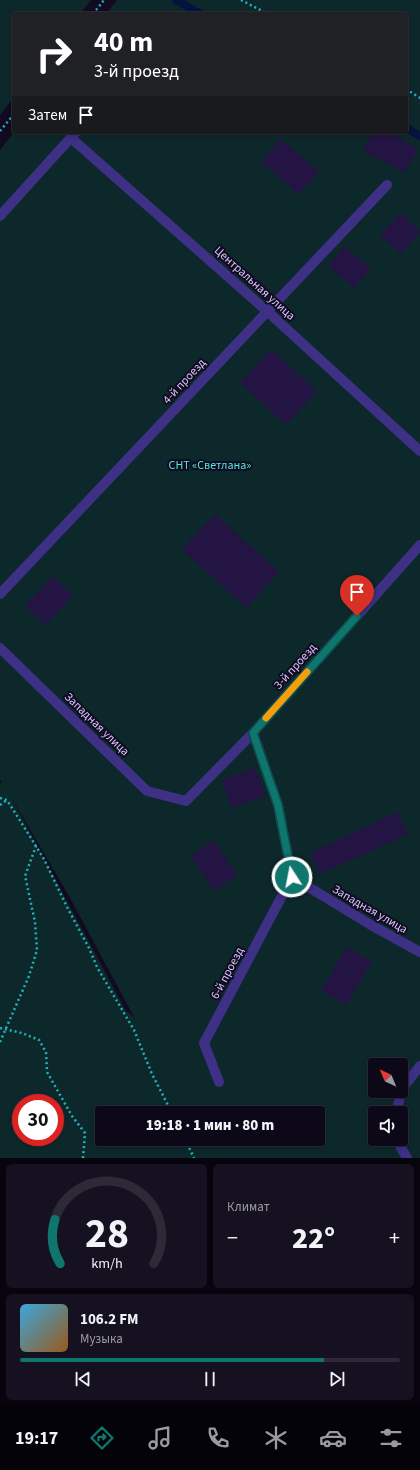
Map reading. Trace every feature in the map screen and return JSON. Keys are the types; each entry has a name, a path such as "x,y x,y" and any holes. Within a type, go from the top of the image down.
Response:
{"street":[{"path":"0,216 73,135"},
{"name":"Центральная улица","path":"73,135 420,451"},
{"name":"4-й проезд","path":"0,594 387,185"},
{"name":"3-й проезд","path":"186,800 253,733 420,545"},
{"name":"Западная улица","path":"0,648 147,791 186,800"},
{"path":"253,733 278,805 292,877"},
{"name":"Западная улица","path":"292,877 371,925 420,952"},
{"name":"6-й проезд","path":"219,1082 204,1043 292,877"},
{"path":"398,1106 402,1089 420,1066"},
{"path":"400,1146 407,1158"}],"path":[{"path":"95,12 104,0"},
{"path":"241,0 264,12"},
{"path":"408,90 420,98"},
{"path":"0,131 12,116"},
{"path":"0,798 7,800 52,874 75,924 89,948 97,966 134,1030 152,1074 168,1106"},
{"path":"0,805 7,800"},
{"path":"0,1042 29,976 37,950 35,922 25,876 36,846"},
{"path":"0,1028 22,1033 38,1040 46,1052 47,1072 72,1116 85,1134 83,1158"},
{"path":"188,1146 194,1158"}],"green space":[{"path":"0,0 91,0 82,12 12,12 12,100 0,115"},
{"name":"СНТ «Светлана»","path":"117,0 420,0 420,1158 0,1158 0,784 2,782 0,780 0,150 12,134 408,134 408,12 108,12","holes":["10,795 69,896 134,1017 126,1011"]}],"building":[{"path":"372,134 392,134 418,148 405,173 363,151"},
{"path":"281,139 319,172 299,195 261,161"},
{"path":"401,213 420,231 420,233 400,254 380,235"},
{"path":"344,246 371,269 354,288 328,266"},
{"path":"271,349 317,391 286,425 240,383"},
{"path":"215,514 279,572 246,608 182,549"},
{"path":"53,576 73,596 45,625 25,606"},
{"path":"255,768 266,796 232,808 221,780"},
{"path":"397,812 408,834 320,874 310,853"},
{"path":"214,840 237,875 214,891 191,856"},
{"path":"347,947 372,962 346,1005 321,990"}],"waterway":[{"path":"176,0 197,12"},
{"path":"408,129 420,136"}],"slow traffic":[{"path":"266,718 307,672"}],"route":[{"path":"292,877 278,805 253,733 357,616"}]}
